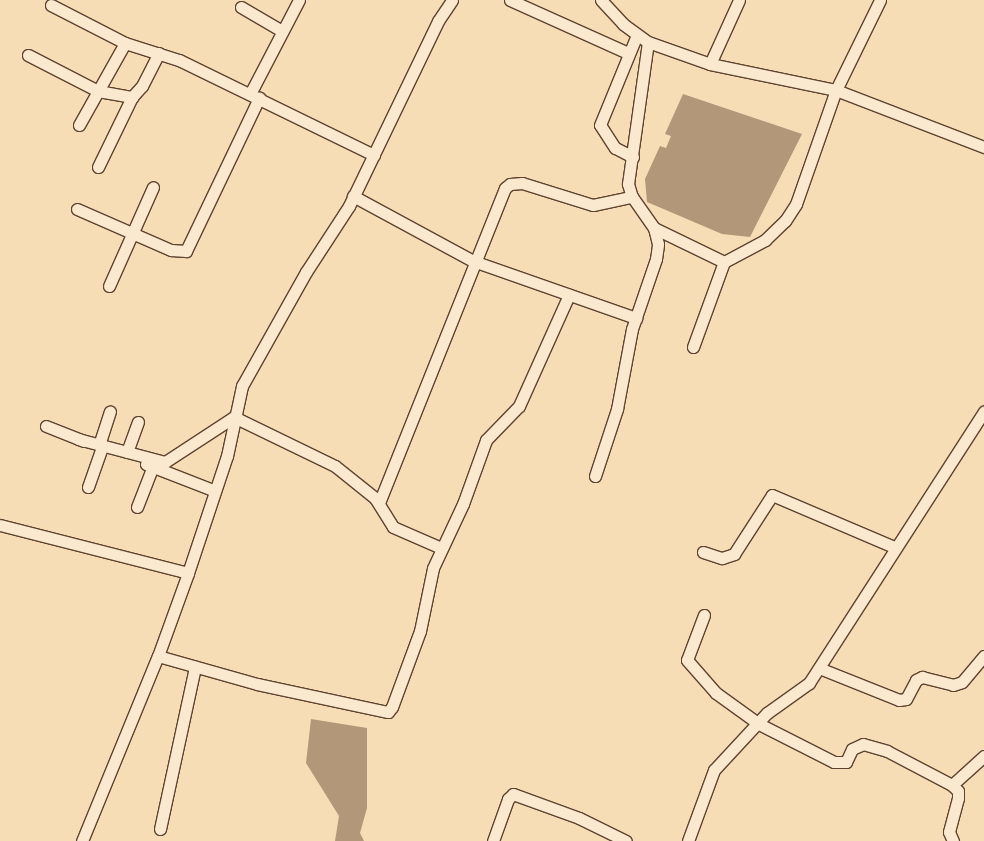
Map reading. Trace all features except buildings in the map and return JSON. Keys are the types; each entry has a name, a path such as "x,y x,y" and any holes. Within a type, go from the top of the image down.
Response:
{"street":[{"path":"77,210 177,252 186,251 282,31 299,0"},
{"path":"82,841 158,656 188,573 213,490 227,456 242,386 267,338 353,196 438,22 452,0"},
{"path":"510,0 628,53"},
{"path":"602,0 637,35 648,42 710,64 836,90 984,147"},
{"path":"710,64 739,0"},
{"path":"694,347 724,262 764,240 792,213 836,90 880,0"},
{"path":"51,5 126,42 159,53 254,96 374,155"},
{"path":"241,7 282,31"},
{"path":"633,157 615,148 600,125 637,35"},
{"path":"79,125 126,42"},
{"path":"595,476 617,410 636,318 656,259 658,244 654,228 632,197 628,184 648,42"},
{"path":"98,166 132,97 142,86 159,53"},
{"path":"28,55 98,91 132,97"},
{"path":"378,502 443,346 473,261 510,184 522,183 593,204 632,197"},
{"path":"109,286 153,187"},
{"path":"353,196 473,261 636,318"},
{"path":"654,228 724,262"},
{"path":"158,656 257,684 388,712 392,707 420,631 433,568 463,504 486,440 519,406 569,295"},
{"path":"688,841 714,770 773,708 804,689 984,411"},
{"path":"88,487 110,412"},
{"path":"46,426 101,445 166,462 234,417"},
{"path":"234,417 335,466 378,502 394,527 441,548"},
{"path":"127,452 138,422"},
{"path":"101,445 213,490"},
{"path":"137,507 153,466"},
{"path":"703,552 722,558 734,554 772,495 894,548"},
{"path":"0,526 188,573"},
{"path":"704,615 687,660 716,693 759,724 834,762 846,762 852,750 862,744 887,751 952,785 958,791 958,798 949,832 953,841"},
{"path":"819,668 899,700 906,699 916,680 922,676 954,685 962,682 984,656"},
{"path":"160,830 195,667"},
{"path":"952,785 984,756"},
{"path":"493,841 508,799 513,794 579,818 626,841"}],"shaded area":[{"path":"683,94 802,134 750,237 722,234 647,202 645,179 660,146 666,148 671,136 665,134"},
{"path":"311,719 367,728 367,808 360,833 364,841 335,841 339,816 306,763"}]}
